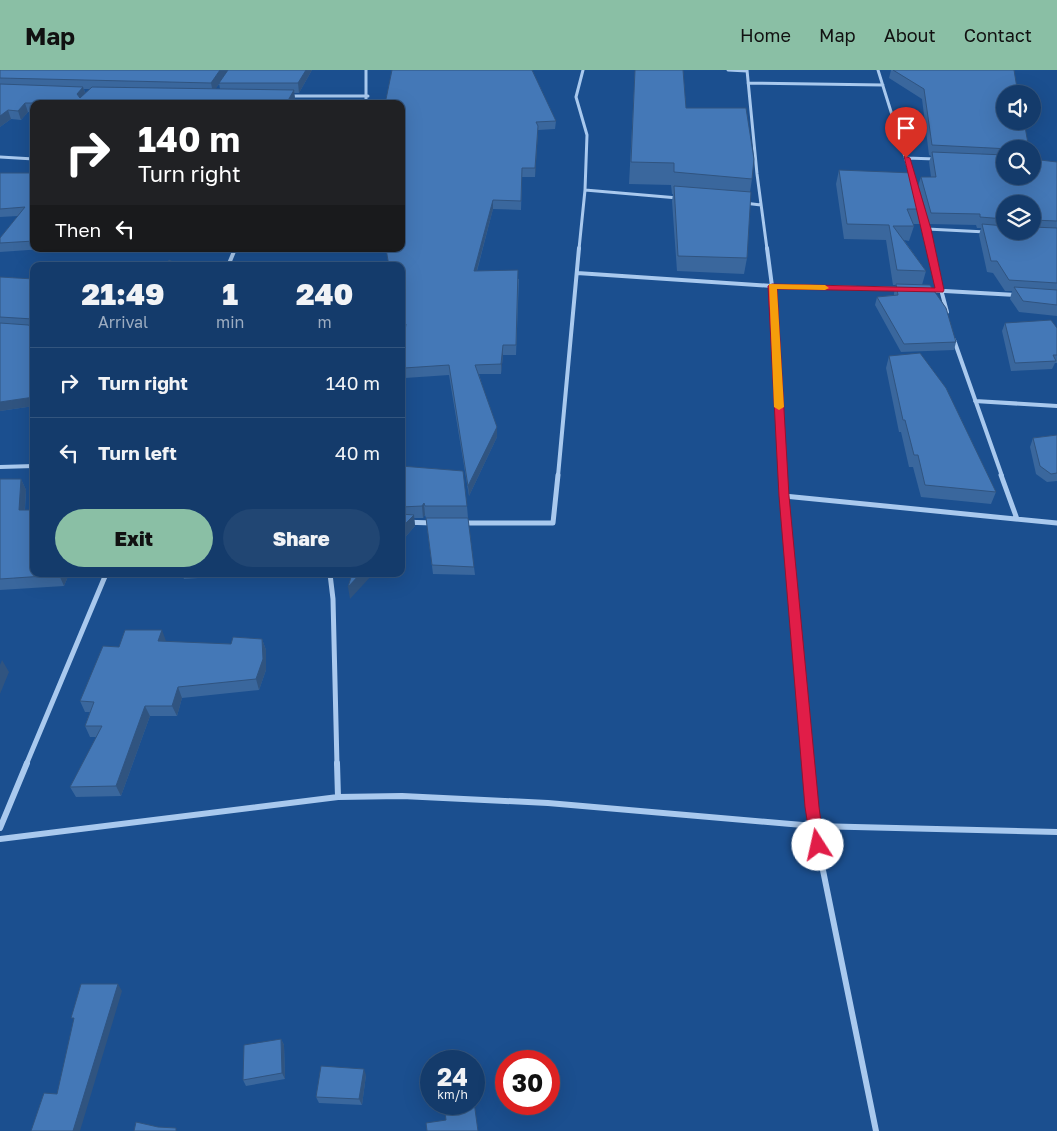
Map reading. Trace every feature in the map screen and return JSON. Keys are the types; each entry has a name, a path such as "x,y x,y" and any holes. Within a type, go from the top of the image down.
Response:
{"street":[{"path":"366,70 367,100"},
{"path":"454,523 554,523 588,146 587,135 576,97 583,70"},
{"path":"728,70 747,71 761,205 772,286 784,496 814,826 876,1131"},
{"path":"878,70 914,185"},
{"path":"748,82 884,85"},
{"path":"286,96 368,96"},
{"path":"0,158 29,159"},
{"path":"906,158 946,159"},
{"path":"585,190 687,199"},
{"path":"919,202 948,316"},
{"path":"743,203 761,205"},
{"path":"927,229 992,232"},
{"path":"577,273 772,286 910,290"},
{"path":"920,290 1018,296"},
{"path":"952,335 1017,519"},
{"path":"975,401 1057,406"},
{"path":"0,467 30,466"},
{"path":"784,496 1057,523"},
{"path":"405,522 437,523"},
{"path":"0,828 105,577"},
{"path":"330,577 333,599 338,797"},
{"path":"0,839 338,797 402,796 548,803 814,826 1057,832"}],"building":[{"path":"0,70 220,70 211,83 0,78"},
{"path":"228,70 306,70 298,83 219,83"},
{"path":"392,70 532,70 556,121 536,122 538,126 535,168 522,168 521,201 493,200 474,271 518,270 516,345 503,345 501,364 475,365 497,427 468,486 449,365 405,368 405,262 388,262 387,252 405,252 405,100 386,100"},
{"path":"635,70 683,70 686,108 746,108 754,159 752,179 674,172 674,163 631,162"},
{"path":"893,70 1014,70 1016,85 996,85 996,130 1026,130 1027,140 996,140 996,148 932,145 924,89"},
{"path":"0,84 83,87 77,94 80,98 92,87 294,90 288,100 30,100 30,103 25,103 18,111 8,110 0,116"},
{"path":"932,152 996,155 996,185 1041,185 1041,160 1057,162 1057,221 1041,220 1041,195 996,195 996,218 980,217 980,214 931,213 921,177 936,177"},
{"path":"839,170 914,173 925,209 907,209 914,226 893,226 926,271 897,270 889,225 847,224"},
{"path":"0,173 30,173 30,241 0,243 0,238 25,207 0,209"},
{"path":"674,186 751,192 747,258 678,256"},
{"path":"982,224 996,225 996,240 1041,240 1041,227 1057,228 1057,283 1009,280 997,261 991,261"},
{"path":"0,277 30,279 30,319 0,317"},
{"path":"896,284 930,285 946,308 956,342 904,344 877,297 898,295"},
{"path":"1014,287 1057,290 1057,305 1023,301"},
{"path":"1051,320 1057,328 1057,355 1053,355 1056,361 1015,363 1005,323"},
{"path":"0,323 30,326 30,398 0,402"},
{"path":"920,353 946,388 996,492 925,485 918,455 914,455 905,420 903,420 889,356"},
{"path":"1057,435 1057,473 1051,474 1040,466 1033,438"},
{"path":"405,466 463,471 467,506 425,506 424,503 422,506 405,507"},
{"path":"0,479 21,479 19,510 30,510 30,577 0,579"},
{"path":"405,514 414,515 405,524"},
{"path":"426,518 468,518 474,567 432,565"},
{"path":"351,577 357,577 348,587"},
{"path":"125,630 162,630 158,641 231,644 233,637 262,639 263,659 256,679 178,687 172,706 145,706 116,786 70,787 102,726 85,726 94,702 80,701 103,646 119,647"},
{"path":"81,984 118,984 73,1131 31,1131 44,1093 57,1094 74,1018 71,1018"},
{"path":"281,1039 282,1073 243,1080 244,1045"},
{"path":"321,1066 364,1069 359,1099 316,1097"},
{"path":"445,1115 476,1115 478,1131 427,1131 426,1123 446,1120"},
{"path":"136,1122 158,1127 176,1128 176,1131 134,1131"}],"slow traffic":[{"path":"779,407 772,286 825,288"}],"route":[{"path":"818,845 812,807 784,496 772,286 940,290 927,229 906,158"}]}
